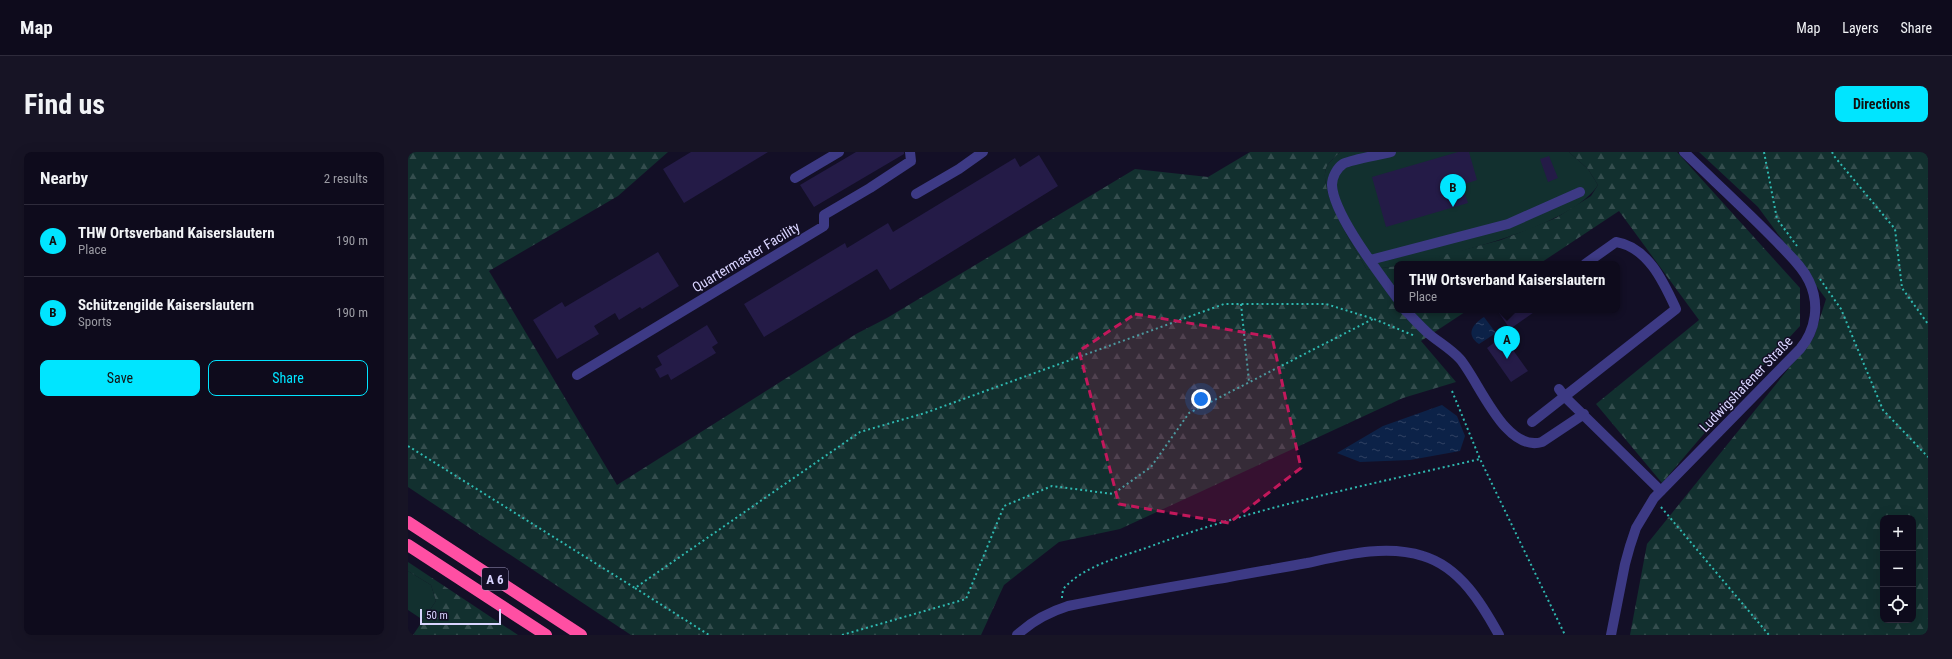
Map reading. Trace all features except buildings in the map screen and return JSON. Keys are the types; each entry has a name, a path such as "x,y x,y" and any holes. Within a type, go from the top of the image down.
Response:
{"highway":[{"name":"A 6","path":"408,522 581,635"},
{"name":"A 6","path":"408,545 546,635"}],"street":[{"path":"794,178 839,152"},
{"name":"Quartermaster Facility","path":"577,375 824,226 824,215 870,188 910,161 910,152"},
{"path":"916,194 960,169 983,152"},
{"path":"1390,152 1343,164 1333,178 1334,195 1350,230 1394,294"},
{"name":"Ludwigshafener Straße","path":"1610,635 1625,564 1636,528 1657,495 1800,349 1811,334 1815,314 1813,291 1810,282 1800,266 1684,152"},
{"path":"1370,260 1508,224 1580,192"},
{"path":"1532,422 1562,393 1676,309 1659,276 1641,254 1633,248 1616,242 1589,261"},
{"path":"1408,313 1429,334 1451,350 1462,361 1497,415 1522,440 1535,444 1542,442 1584,414"},
{"path":"1562,393 1584,414 1657,495"},
{"path":"1017,635 1028,624 1061,608 1329,558 1378,551 1402,550 1425,556 1457,577 1468,587 1500,635"}],"path":[{"path":"1764,152 1777,219 1800,251"},
{"path":"1832,152 1895,230 1902,288 1928,324"},
{"path":"1818,277 1841,309 1884,410 1928,457"},
{"path":"635,588 860,432 925,413 1224,304 1326,304 1374,319 1421,338"},
{"path":"1241,304 1249,382"},
{"path":"842,635 966,599 1004,506 1052,486 1113,494 1151,467 1189,413 1374,319"},
{"path":"1452,392 1480,459 1565,635"},
{"path":"408,446 709,635"},
{"path":"1061,608 1062,592 1066,585 1081,575 1099,565 1199,528 1273,507 1480,459"},
{"path":"1657,495 1769,635"}],"highlighted area":[{"path":"1135,314 1272,337 1301,468 1229,523 1119,504 1079,351"}],"green space":[{"path":"408,152 668,152 618,196 489,271 617,485 856,334 887,318 1135,169 1208,177 1250,152 1340,152 1326,168 1325,178 1327,191 1339,220 1367,270 1394,266 1394,313 1463,313 1421,341 1456,382 1403,398 1120,529 1059,542 1004,585 981,635 631,635 408,487"},
{"path":"1340,152 1569,152 1588,169 1598,185 1584,200 1564,213 1540,225 1485,244 1423,261 1394,261 1394,266 1367,270 1339,220 1327,191 1325,178 1326,168"},
{"path":"1569,152 1677,152 1800,288 1800,326 1748,382 1662,483 1596,404 1699,320 1619,211 1544,261 1421,261 1501,240 1556,218 1591,196 1598,185 1588,169"},
{"path":"1699,152 1928,152 1928,635 1630,635 1647,544 1814,337 1826,299 1758,207"},
{"path":"408,562 518,635 413,635 436,601 431,585 408,571"},
{"path":"408,571 431,585 436,601 423,620 408,610"}],"water":[{"path":"1484,317 1496,333 1479,344 1472,337 1472,329"},
{"path":"1442,405 1457,416 1465,436 1460,451 1410,460 1360,462 1337,453 1383,426"}],"place":[{"name":"Schützengilde Kaiserslautern","path":"1453,207"},
{"name":"THW Ortsverband Kaiserslautern","path":"1507,359"}]}
